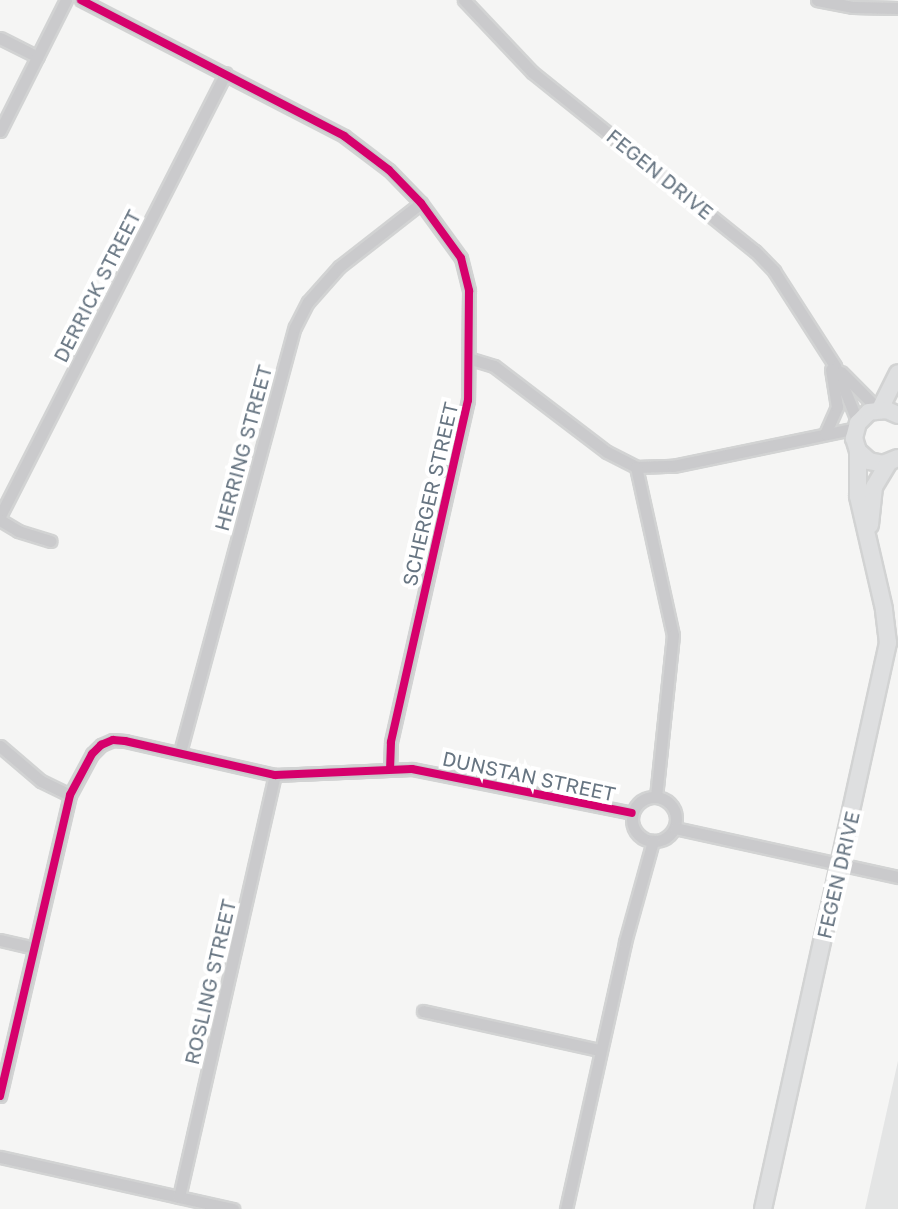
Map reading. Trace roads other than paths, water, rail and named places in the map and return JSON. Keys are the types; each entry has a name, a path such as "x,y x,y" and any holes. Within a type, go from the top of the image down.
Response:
{"street":[{"path":"0,131 66,0"},
{"name":"SCHERGER STREET","path":"81,0 344,136 389,170 421,203 454,244 466,273 471,359 465,418 391,742 390,768"},
{"name":"FEGEN DRIVE","path":"464,0 532,72 755,251 781,281 832,361 857,426 857,491 884,609 888,643 763,1209"},
{"path":"817,0 853,7 898,8"},
{"path":"0,38 38,57"},
{"name":"DERRICK STREET","path":"0,518 226,73"},
{"name":"HERRING STREET","path":"180,752 295,327 308,302 339,267 421,203"},
{"path":"471,359 494,366 607,452 636,467 673,466 857,426 879,409 898,373"},
{"path":"825,434 835,420 837,407 832,361"},
{"name":"FEGEN DRIVE","path":"832,361 879,409"},
{"path":"879,409 898,415"},
{"path":"858,451 873,462 894,461"},
{"name":"FEGEN DRIVE","path":"868,539 873,489 894,461"},
{"path":"636,467 673,635 656,797"},
{"path":"0,518 18,531 50,541"},
{"name":"DUNSTAN STREET","path":"0,1096 70,795 92,754 113,740 180,752 275,775 390,768 434,772 632,813"},
{"path":"0,746 41,781 70,795"},
{"name":"ROSLING STREET","path":"179,1197 275,775"},
{"path":"656,797 673,806 675,828 668,836 653,841 638,834 632,813 643,800 656,797"},
{"path":"675,828 898,877"},
{"path":"566,1209 599,1050 653,841"},
{"path":"0,940 34,948"},
{"path":"423,1011 599,1050"},
{"path":"0,1157 233,1209"}]}
